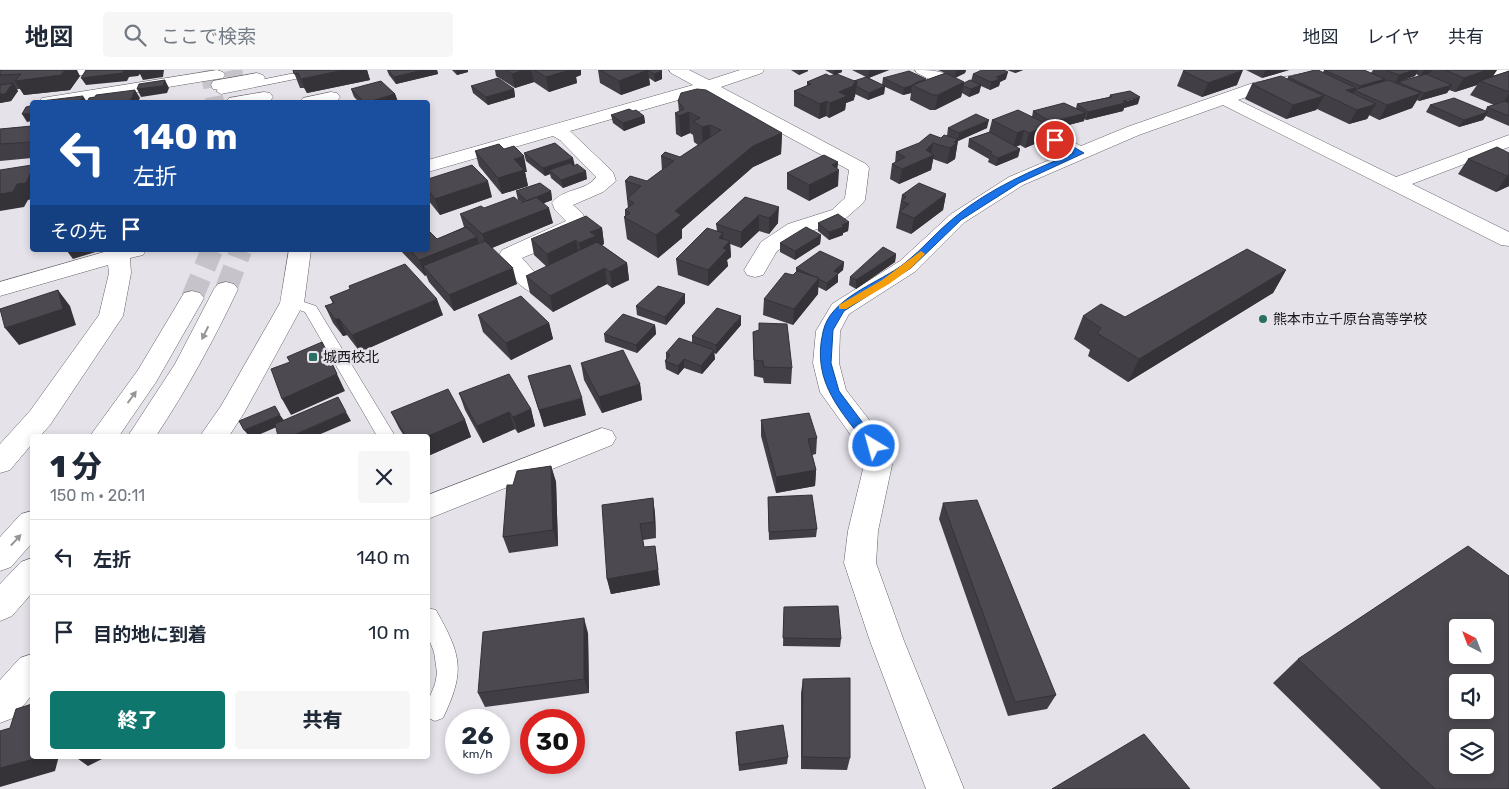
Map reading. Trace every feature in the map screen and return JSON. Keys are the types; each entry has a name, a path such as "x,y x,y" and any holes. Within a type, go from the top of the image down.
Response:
{"street":[{"path":"0,78 82,70"},
{"path":"677,70 705,87 859,168 855,200 838,214 796,229 769,247 755,270"},
{"path":"430,165 705,87 756,70"},
{"path":"923,70 948,81"},
{"path":"1492,70 1509,76"},
{"path":"945,789 887,642 860,564 863,531 878,465 874,446 834,392 826,363 828,330 840,309 908,266 958,218 1016,181 1080,153 1133,131 1259,87 1342,71 1362,82"},
{"path":"68,100 219,85 257,78"},
{"path":"247,100 264,97"},
{"path":"318,100 331,97"},
{"path":"1224,100 1509,240"},
{"path":"535,285 512,262 510,255 569,229 577,223 575,217 562,206 562,202 600,186 606,181 606,176 566,136 555,130"},
{"path":"1043,134 1080,153"},
{"path":"1394,184 1509,141"},
{"path":"0,289 127,252"},
{"path":"0,462 40,418 111,316 120,273 127,252"},
{"path":"215,434 231,413 292,302 300,252"},
{"path":"143,434 167,400 204,337 226,289"},
{"path":"105,434 147,376 192,298"},
{"path":"430,506 602,438"},
{"path":"0,558 30,525"},
{"path":"0,606 30,574"},
{"path":"0,706 30,672"}],"lane":[{"path":"219,85 326,70"},
{"path":"292,302 310,309 385,434"},
{"path":"430,621 442,642 449,671 445,692 435,710"}],"building":[{"path":"0,70 65,70 61,75 15,81 21,74 0,75"},
{"path":"86,70 124,70 123,73 81,78"},
{"path":"293,70 344,70 301,79 298,73 294,74"},
{"path":"388,70 423,70 394,77"},
{"path":"506,70 524,70 512,74"},
{"path":"534,70 570,70 546,77"},
{"path":"600,70 648,70 619,81"},
{"path":"647,70 660,70 662,71 654,74"},
{"path":"982,70 1004,70 1008,72 996,77 1000,79 991,82 973,74"},
{"path":"1243,70 1208,83 1183,71"},
{"path":"1315,70 1356,88 1346,90 1376,104 1357,110 1288,77"},
{"path":"1324,70 1364,70 1385,79 1360,86"},
{"path":"1385,70 1414,70 1399,75"},
{"path":"1445,70 1487,70 1464,78"},
{"path":"909,71 926,79 904,88 883,78"},
{"path":"1509,71 1509,92 1480,81"},
{"path":"946,73 964,82 938,95 933,95 912,85"},
{"path":"826,74 830,76 837,74 857,82 853,84 855,85 839,92 847,96 830,103 827,101 820,104 794,91 811,84 807,82"},
{"path":"1426,74 1452,85 1424,93 1398,82"},
{"path":"1281,76 1324,96 1293,105 1252,84"},
{"path":"866,77 885,86 869,93 856,86 857,82 854,81"},
{"path":"498,78 514,89 486,97 471,86"},
{"path":"165,80 163,86 137,89 139,84"},
{"path":"970,80 981,85 971,89 963,86 964,83"},
{"path":"1388,80 1421,93 1387,105 1354,90"},
{"path":"381,81 395,94 375,100 362,100 351,89"},
{"path":"13,83 5,94 0,94 0,85"},
{"path":"697,89 706,90 782,133 753,146 675,211 681,215 656,235 624,217 630,213 625,210 634,203 627,199 641,186 625,181 630,176 647,181 674,161 661,156 665,152 680,157 721,130 710,125 702,127 693,121 700,118 689,112 679,116 675,113 684,109 678,101 681,93"},
{"path":"135,90 131,100 88,100 96,95"},
{"path":"1130,91 1140,97 1123,101 1125,103 1088,112 1077,104 1112,97 1110,95"},
{"path":"83,96 80,100 50,100"},
{"path":"1454,98 1488,112 1464,120 1430,105"},
{"path":"1505,101 1509,103 1509,116 1487,107"},
{"path":"1064,103 1086,113 1051,122 1033,111"},
{"path":"30,106 30,113 22,114 26,107"},
{"path":"629,109 636,110 644,116 623,123 611,115"},
{"path":"1018,110 1049,125 1029,133 1024,130 1017,133 992,120"},
{"path":"976,114 989,120 959,133 948,128"},
{"path":"30,126 30,142 0,144 0,129"},
{"path":"990,132 1020,149 998,158 990,154 992,152 969,139"},
{"path":"930,134 941,138 944,135 958,139 954,142 957,143 950,148 933,143 926,150 934,155 902,169 892,164 905,157 896,152 919,143"},
{"path":"555,143 573,158 543,168 524,153"},
{"path":"499,144 504,149 514,146 524,156 514,159 524,170 498,178 475,151"},
{"path":"1497,147 1509,153 1509,175 1507,176 1468,159"},
{"path":"824,155 838,162 832,165 839,170 809,185 787,173"},
{"path":"570,163 574,166 577,164 586,171 561,180 549,170"},
{"path":"30,165 30,174 26,183 17,184 13,192 0,194 0,170"},
{"path":"472,165 488,181 435,199 430,193 430,178"},
{"path":"540,183 551,191 527,201 516,191"},
{"path":"919,183 946,194 914,218 899,212 909,204 901,201 906,197 902,195"},
{"path":"514,197 521,203 536,197 549,208 482,234 460,214 481,206 484,208"},
{"path":"745,197 779,207 769,218 759,215 741,232 716,224"},
{"path":"838,214 849,222 842,225 844,227 829,232 818,223"},
{"path":"586,216 602,228 590,232 596,236 579,243 576,240 547,254 531,239"},
{"path":"466,227 477,237 419,260 412,252 430,252 430,232 437,239"},
{"path":"806,227 821,235 795,251 780,243"},
{"path":"707,228 723,233 719,238 730,241 723,248 727,250 708,270 676,259"},
{"path":"485,241 513,268 449,295 423,266"},
{"path":"597,242 627,263 610,272 605,268 550,296 526,276"},
{"path":"883,247 896,254 856,280 850,277"},
{"path":"1247,249 1286,270 1139,359 1097,333 1101,328 1083,316 1101,304 1125,317"},
{"path":"820,251 844,262 834,271 839,273 827,283 796,268"},
{"path":"405,264 437,299 352,335 339,319 335,319 325,306 334,303 330,297 350,289 349,286"},
{"path":"797,271 819,278 794,309 764,299 785,273 793,275"},
{"path":"658,286 685,294 665,317 636,306"},
{"path":"58,290 63,309 5,328 0,309"},
{"path":"521,296 549,323 506,343 478,315"},
{"path":"717,308 741,316 716,345 692,336"},
{"path":"623,314 655,325 636,345 604,334"},
{"path":"759,323 787,324 792,368 764,367 763,361 754,360 753,332 759,330"},
{"path":"679,338 714,350 701,366 684,359 678,366 665,361 670,355 666,353"},
{"path":"322,342 337,374 282,399 271,369 290,362 287,357"},
{"path":"623,350 640,384 599,397 581,363"},
{"path":"570,365 582,398 539,410 528,376"},
{"path":"509,374 531,409 513,417 509,412 477,426 459,393"},
{"path":"448,389 465,420 430,435 405,434 391,412"},
{"path":"338,397 346,412 296,434 278,434 275,424"},
{"path":"275,406 280,415 244,430 239,421"},
{"path":"809,413 817,438 808,439 816,470 776,477 761,420"},
{"path":"551,466 553,530 503,537 507,485 513,485 517,471"},
{"path":"812,495 817,529 769,532 768,497"},
{"path":"653,498 654,522 640,524 644,547 655,546 658,570 607,579 602,505"},
{"path":"977,500 1056,695 1015,702 943,503"},
{"path":"1468,546 1509,576 1509,789 1435,789 1298,659"},
{"path":"838,606 841,639 783,638 784,607"},
{"path":"584,618 584,679 478,693 483,632"},
{"path":"850,678 850,758 802,757 803,679"},
{"path":"30,705 30,759 34,759 0,768 0,731 10,728 16,709"},
{"path":"783,725 788,757 739,765 736,732"},
{"path":"1144,734 1190,789 1052,789"}],"tunnel":[{"path":"209,70 215,100"},
{"path":"233,70 240,100"},
{"path":"192,298 211,252"},
{"path":"226,289 240,252"}],"slow traffic":[{"path":"843,307 886,282 921,254"}],"place":[{"name":"熊本市立千原台高等学校","path":"1263,319"},
{"name":"城西校北","path":"313,357"}],"route":[{"path":"874,446 834,392 826,363 828,330 840,309 886,282 908,266 958,218 1016,181 1080,153 1055,140"}]}
